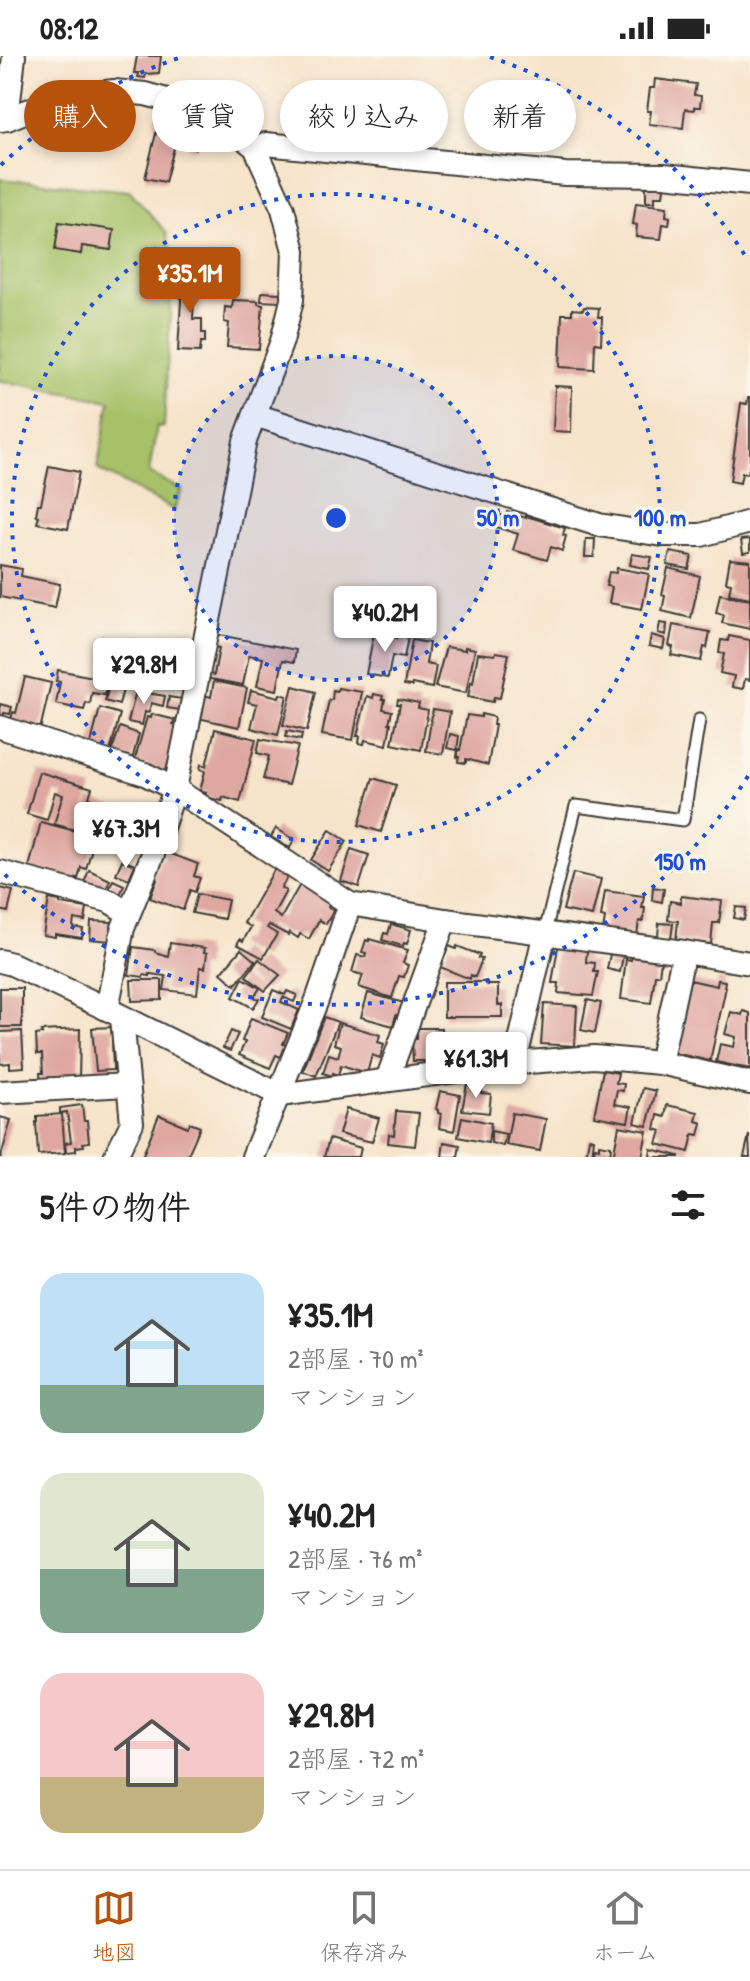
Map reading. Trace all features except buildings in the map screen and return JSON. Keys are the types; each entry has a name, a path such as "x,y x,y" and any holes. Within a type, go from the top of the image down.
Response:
{"street":[{"path":"14,56 4,119 60,98 114,91 152,96"},
{"path":"264,145 565,174 664,175 750,184"},
{"path":"115,1157 132,1123 114,1014 123,928 175,789 245,441 286,328 292,300 294,251 283,209 257,152"},
{"path":"255,415 599,525 663,535 701,535 750,522"},
{"path":"0,728 145,774 175,789 350,904 750,963"},
{"path":"0,872 109,901 128,913"},
{"path":"253,1157 317,1000 350,904"},
{"path":"387,1080 445,920"},
{"path":"515,1063 545,932"},
{"path":"660,1063 684,952"},
{"path":"0,961 12,964 280,1095 515,1063 594,1057 660,1063 750,1083"},
{"path":"0,1092 128,1085"}],"lane":[{"path":"545,932 576,806 683,820 699,720"}],"green space":[{"path":"0,179 130,191 166,232 173,258 164,427 157,426 149,473 182,490 174,510 97,469 110,401 0,381"}]}
